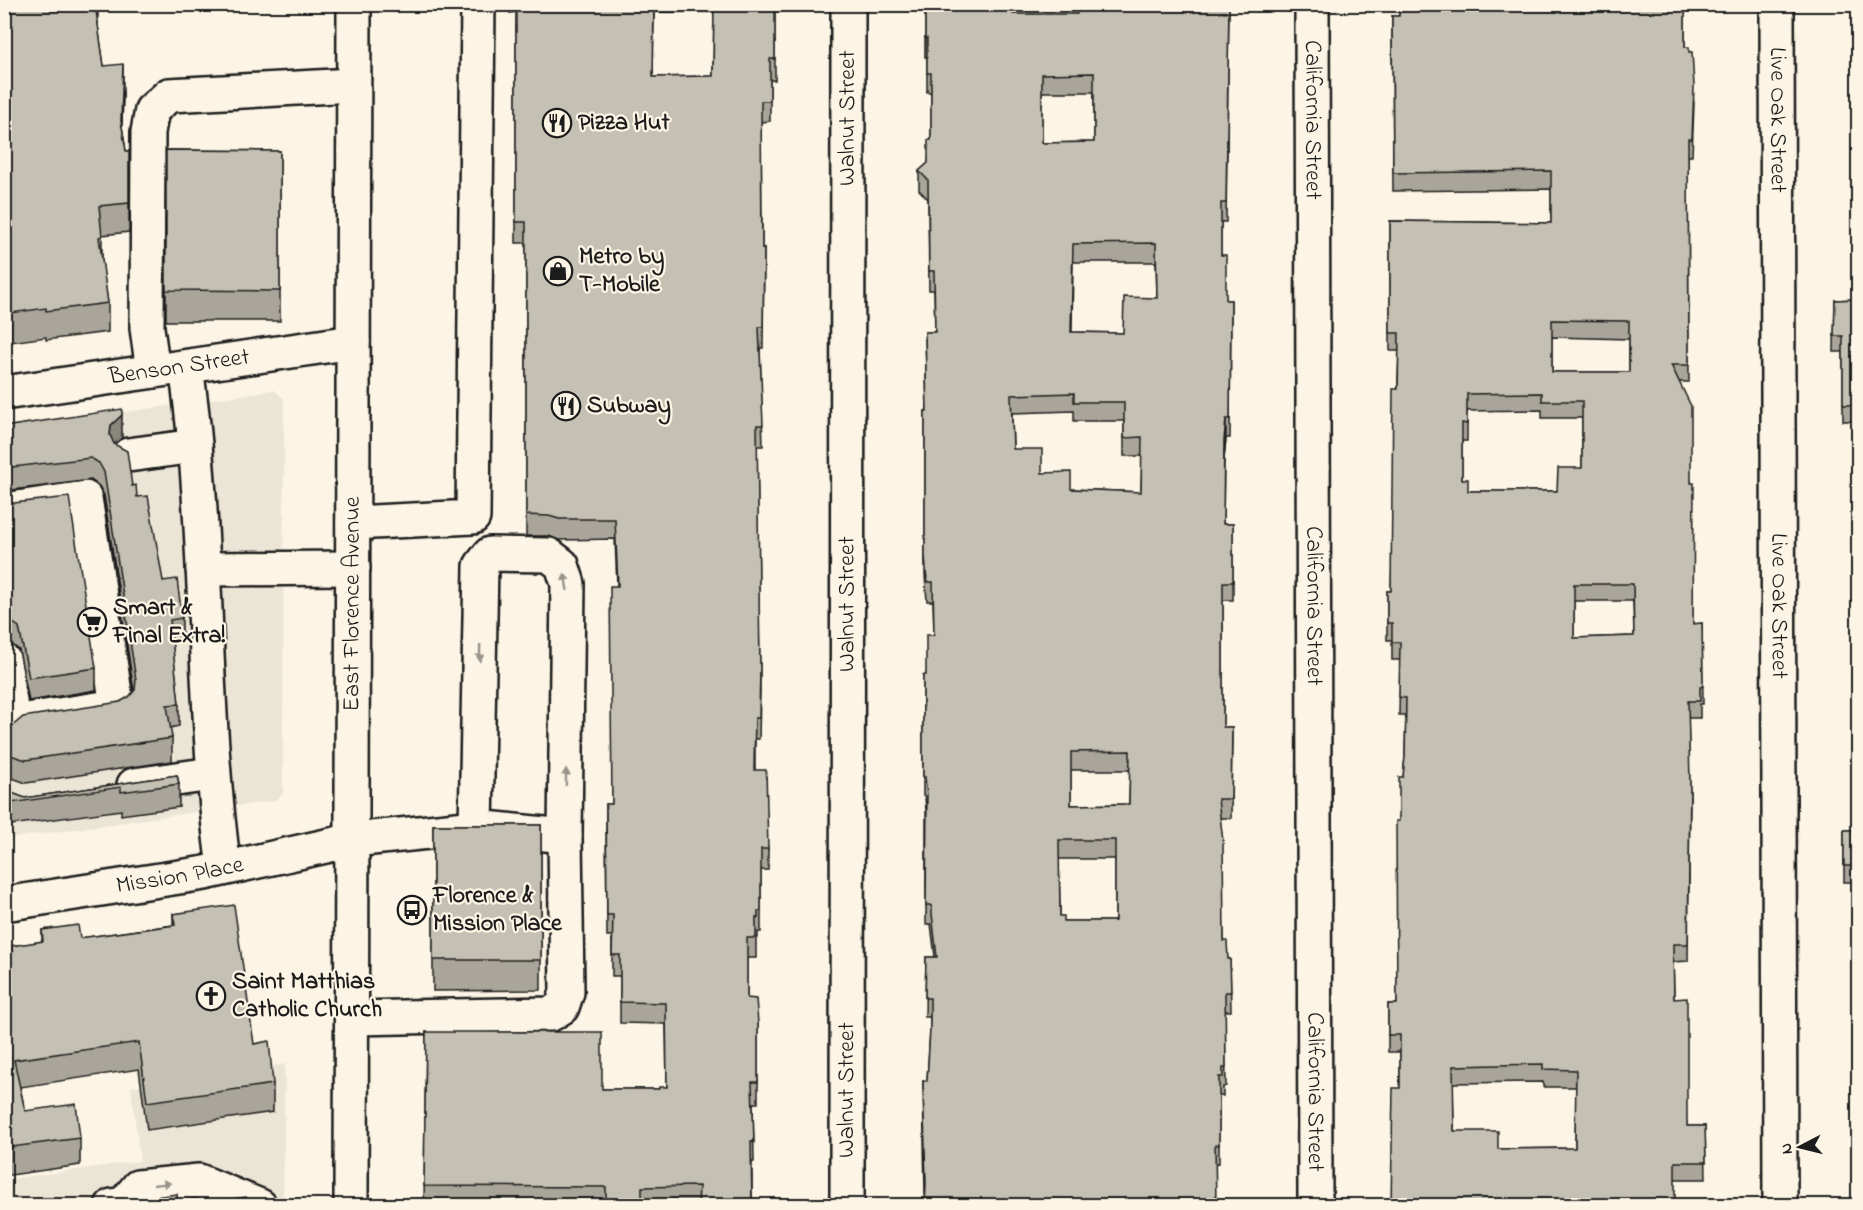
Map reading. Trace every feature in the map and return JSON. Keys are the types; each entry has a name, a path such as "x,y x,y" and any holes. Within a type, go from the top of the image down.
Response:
{"street":[{"name":"East Florence Avenue","path":"351,1206 354,4"},
{"path":"353,523 473,517 478,4"},
{"name":"Walnut Street","path":"847,1206 848,4"},
{"name":"California Street","path":"1312,4 1316,1206"},
{"name":"Live Oak Street","path":"1777,4 1780,1206"},
{"path":"153,371 147,328 148,132 152,110 170,95 354,84"},
{"name":"Benson Street","path":"4,393 353,342"},
{"path":"186,367 195,446 213,774 224,868"},
{"path":"128,456 195,446"},
{"path":"4,510 86,498 117,706 9,727 4,661"},
{"path":"352,1018 551,1014 562,1007 567,992 565,836 568,584 562,565 549,555 490,555 482,566 476,827"},
{"path":"203,569 353,568"},
{"path":"106,790 213,774"},
{"name":"Mission Place","path":"4,904 224,868 353,840 476,827 565,836"},
{"path":"112,1206 124,1204 138,1187 199,1181 260,1206"}],"shaded area":[{"path":"274,390 284,399 283,794 274,801 5,839 4,430"},
{"path":"285,1064 283,1205 5,1205 4,1180 140,1161 131,1087"}],"building":[{"path":"4,4 95,4 104,66 123,64 121,121 126,151 129,151 129,203 99,206 102,236 99,237 108,303 4,314"},
{"path":"516,4 654,4 653,77 713,76 714,4 775,4 775,59 770,59 770,101 761,101 762,249 764,248 763,327 759,327 763,425 757,425 760,669 759,718 755,718 754,770 766,770 768,849 761,849 761,911 758,911 758,918 756,917 756,938 747,938 747,998 756,999 758,1023 758,1082 752,1082 754,1142 751,1141 752,1206 698,1206 699,1186 642,1187 642,1206 606,1206 606,1187 424,1186 426,1032 602,1032 602,1089 667,1087 666,1003 620,1002 620,955 612,955 613,915 607,915 606,804 612,804 610,586 618,586 615,519 559,519 526,515 526,222 516,222"},
{"path":"925,4 1013,4 1013,14 1077,14 1077,4 1229,4 1226,203 1221,203 1221,255 1226,255 1226,300 1231,300 1230,419 1226,419 1224,440 1223,524 1233,524 1233,582 1223,582 1223,727 1232,727 1231,799 1218,799 1223,841 1224,941 1227,941 1228,959 1230,959 1231,992 1225,992 1226,1068 1223,1068 1223,1077 1219,1077 1219,1145 1215,1145 1216,1206 925,1206 923,1081 927,1081 930,1029 930,998 925,998 926,957 937,957 931,905 926,905 927,795 925,777 923,777 923,675 926,675 926,635 934,635 933,582 927,582 925,556 925,411 927,411 925,332 935,332 934,271 929,271 928,180 919,171 928,163 928,140 931,140 931,73 927,73 927,38 925,38","holes":["1094,73 1094,142 1042,143 1042,74","1156,243 1157,298 1124,297 1123,333 1071,332 1073,244","1074,393 1074,402 1124,402 1124,438 1142,437 1141,492 1071,489 1071,472 1042,473 1042,449 1013,449 1011,395","1130,751 1129,804 1071,805 1071,752","1059,840 1115,840 1115,921 1064,921 1064,916 1060,916"]},
{"path":"1400,4 1685,4 1685,47 1689,47 1689,52 1692,52 1694,86 1692,139 1688,139 1689,365 1671,365 1691,406 1691,483 1694,483 1693,624 1702,623 1703,686 1700,687 1700,701 1688,701 1690,782 1688,944 1673,944 1674,999 1687,998 1687,1126 1705,1126 1706,1162 1675,1162 1675,1206 1391,1206 1393,1088 1400,1088 1400,1035 1388,1035 1388,1004 1397,1004 1396,821 1399,821 1399,777 1403,777 1405,757 1406,698 1399,697 1400,642 1392,642 1392,623 1387,623 1387,591 1391,591 1393,389 1398,389 1399,333 1390,333 1390,221 1551,223 1551,171 1393,173 1392,16 1399,16","holes":["1552,320 1629,321 1629,372 1552,372","1542,393 1542,401 1582,401 1582,468 1558,468 1557,491 1468,491 1468,479 1462,479 1462,423 1467,424 1467,394","1574,584 1633,584 1634,636 1574,638","1543,1064 1543,1069 1576,1070 1575,1148 1498,1149 1498,1131 1454,1131 1453,1066"]},
{"path":"1858,109 1858,291 1856,189"},
{"path":"166,150 280,151 280,291 166,290"},
{"path":"1858,299 1858,481 1856,481 1854,405 1843,405 1843,336 1834,336 1835,300"},
{"path":"122,409 122,415 111,425 110,435 114,444 127,451 132,486 136,485 137,497 148,496 163,581 177,579 182,618 170,620 179,704 167,705 172,738 26,760 4,753 4,728 10,728 23,717 120,702 135,690 136,680 104,472 99,463 91,458 4,468 4,427"},
{"path":"69,497 96,668 29,678 19,627 4,620 4,504"},
{"path":"1856,540 1858,540 1858,584 1856,584"},
{"path":"1858,721 1858,914 1855,914 1855,866 1844,866 1844,830 1855,830"},
{"path":"177,775 179,784 121,792 121,787 4,804 4,790 25,798"},
{"path":"433,825 541,825 541,960 433,960"},
{"path":"234,905 254,1044 269,1041 273,1084 147,1102 139,1042 14,1060 25,1111 76,1104 80,1138 4,1148 4,952 12,951 11,946 43,941 42,930 78,925 80,938 175,925 173,914"},
{"path":"1855,1081 1858,1081 1858,1206 1854,1206"},
{"path":"177,1194 178,1206 140,1206 139,1199"},
{"path":"246,1197 247,1206 184,1206"}],"place":[{"name":"Pizza Hut","path":"557,123"},
{"name":"Metro by T-Mobile","path":"558,271"},
{"name":"Subway","path":"566,406"},
{"name":"Smart & Final Extra!","path":"92,622"},
{"name":"Florence & Mission Place","path":"412,910"},
{"name":"Saint Matthias Catholic Church","path":"211,996"}]}
